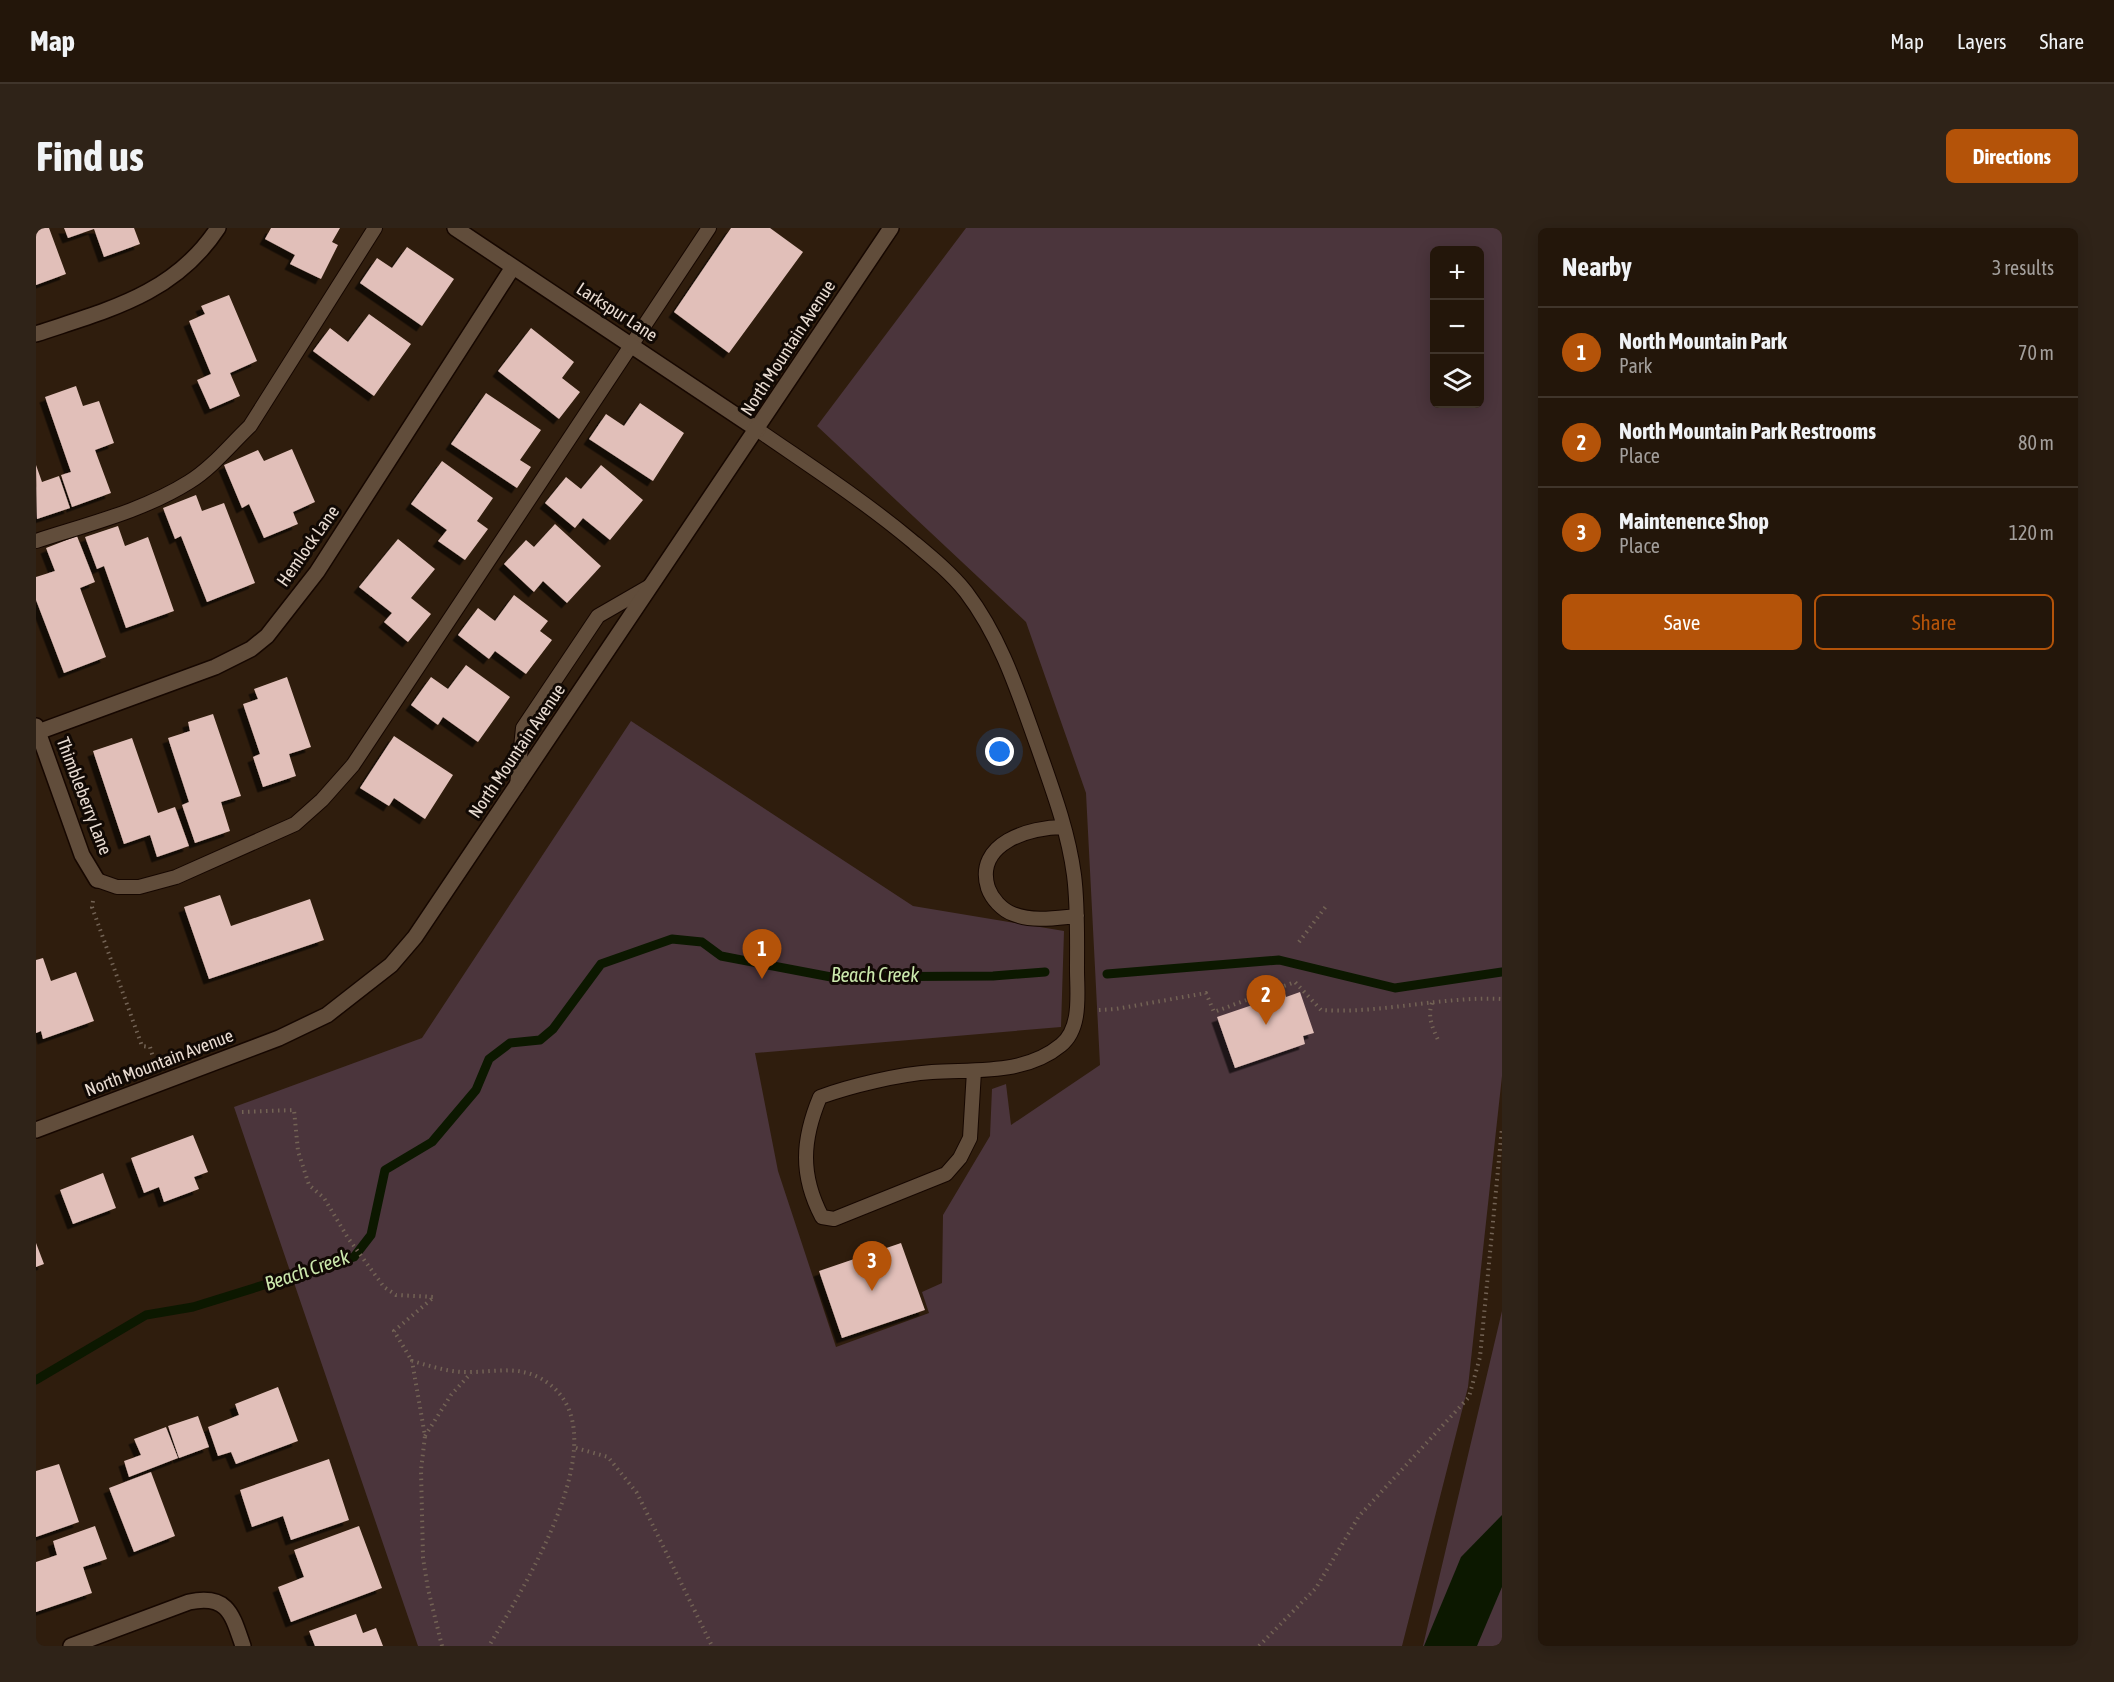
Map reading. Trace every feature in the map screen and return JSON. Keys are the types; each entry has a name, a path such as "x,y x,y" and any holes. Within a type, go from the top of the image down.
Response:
{"street":[{"path":"36,334 128,302 161,286 184,267 218,228"},
{"name":"Larkspur Lane","path":"455,228 758,430"},
{"name":"North Mountain Avenue","path":"36,1130 279,1038 327,1015 391,965 415,937 758,430 891,228"},
{"name":"Hemlock Lane","path":"37,729 215,667 251,649 267,636 317,572 513,267"},
{"name":"Thimbleberry Lane","path":"37,729 82,855 97,880"},
{"path":"70,1646 189,1602 204,1599 217,1601 227,1610 234,1619 243,1646"}],"lane":[{"path":"36,541 141,507 191,481 223,453 250,426 375,228"},
{"path":"97,880 117,887 128,887 176,877 295,824 322,800 353,765 708,228"},
{"path":"758,430 876,511 934,559 965,590 992,632 1011,672 1064,826 1074,874 1077,916 1077,1011 1071,1033 1062,1045 1035,1060 997,1069 930,1072 837,1090 820,1096 804,1165 810,1194 822,1217 834,1219 946,1174 960,1158 970,1138 974,1071"},
{"path":"517,786 524,728 598,616 654,584"},
{"path":"1064,826 1040,827 1020,834 998,847 987,862 985,877 990,892 1003,909 1014,914 1040,920 1077,916"}],"path":[{"path":"97,880 92,907 142,1046 150,1047 162,1084"},
{"path":"1299,942 1327,905"},
{"path":"1077,1011 1116,1009 1206,993 1214,1012 1295,982 1321,1010 1386,1010 1433,1002 1502,999"},
{"path":"1433,1002 1429,1011 1430,1022 1439,1042"},
{"path":"242,1112 294,1110 302,1169 309,1185 324,1198 348,1238 384,1287 396,1295 434,1297 394,1331 412,1361 425,1436 421,1470 423,1558 442,1646"},
{"path":"1259,1646 1316,1587 1359,1516 1469,1397 1480,1358 1502,1128"},
{"path":"412,1361 452,1371 507,1369 539,1378 555,1390 565,1403 576,1430 576,1448 568,1484 533,1568 489,1646"},
{"path":"425,1436 451,1395 472,1372"},
{"path":"576,1448 608,1457 637,1493 712,1646"}],"shaded area":[{"path":"966,228 1502,228 1502,1076 1468,1387 1402,1646 418,1646 234,1107 422,1038 631,721 913,906 1064,931 1061,1027 755,1053 778,1171 836,1347 929,1313 922,1292 942,1283 943,1215 990,1136 992,1089 1006,1084 1011,1125 1100,1065 1086,793 1026,622 817,426"},
{"path":"1502,1311 1502,1646 1423,1646"},
{"path":"1502,1515 1502,1587 1477,1646 1424,1646 1461,1557"}],"building":[{"path":"36,228 49,228 66,274 36,285"},
{"path":"64,228 134,228 140,244 104,257 94,229 68,238"},
{"path":"271,228 340,228 332,242 338,245 321,279 290,264 295,255 265,239"},
{"path":"731,228 770,228 803,252 729,353 674,312"},
{"path":"407,247 454,279 422,326 360,283 377,258 392,268"},
{"path":"229,295 257,361 230,373 240,396 210,409 197,380 211,374 189,321 205,314 201,306"},
{"path":"369,314 411,344 374,396 313,351 330,328 348,342"},
{"path":"531,328 574,362 562,378 580,392 559,419 498,371"},
{"path":"76,386 83,406 99,401 114,443 95,450 111,493 72,507 61,475 71,472 45,397"},
{"path":"486,393 541,430 520,460 531,467 517,488 451,444"},
{"path":"640,403 684,433 653,481 589,439 606,414 624,426"},
{"path":"292,449 315,502 293,512 298,524 264,538 249,504 242,508 224,465 258,450 264,461"},
{"path":"442,461 493,498 477,521 488,529 465,560 438,541 447,530 411,504"},
{"path":"36,465 42,482 59,476 70,508 37,519"},
{"path":"601,465 643,500 610,540 583,518 575,528 545,503 566,477 581,489"},
{"path":"196,495 202,511 224,503 255,583 207,602 181,536 175,539 163,508"},
{"path":"555,524 601,566 567,603 543,581 534,592 504,564 526,540 534,547"},
{"path":"118,526 125,546 148,537 174,611 126,628 104,566 97,569 85,537"},
{"path":"77,536 95,582 80,588 106,657 64,673 36,600 36,577 55,571 46,548"},
{"path":"398,539 435,569 411,598 431,614 408,642 384,622 392,613 359,587"},
{"path":"514,595 548,621 540,631 552,640 526,674 495,651 489,659 458,635 478,608 495,621"},
{"path":"466,665 510,697 478,742 443,717 438,725 411,705 431,677 448,689"},
{"path":"287,677 311,747 289,754 296,776 263,787 253,757 260,754 243,704 258,699 254,689"},
{"path":"213,714 241,796 221,802 230,831 195,843 182,805 189,802 168,738 190,731 188,722"},
{"path":"394,736 453,775 425,819 394,798 389,806 360,788"},
{"path":"132,738 158,813 175,807 189,846 157,857 150,835 124,844 93,751"},
{"path":"220,895 231,926 310,899 324,940 209,979 184,907"},
{"path":"43,958 51,981 76,972 94,1021 43,1039 41,1031 36,1033 36,960"},
{"path":"1300,992 1314,1033 1303,1036 1305,1044 1235,1068 1217,1017 1285,994 1286,997"},
{"path":"193,1135 208,1172 194,1177 199,1189 164,1202 159,1187 144,1193 131,1158"},
{"path":"103,1173 116,1208 73,1224 60,1190"},
{"path":"36,1243 44,1264 36,1267"},
{"path":"901,1243 925,1310 842,1338 819,1271"},
{"path":"278,1387 298,1441 236,1464 231,1452 218,1456 208,1427 239,1415 235,1404"},
{"path":"198,1416 209,1447 179,1458 168,1426"},
{"path":"166,1427 178,1458 129,1477 124,1461 141,1455 134,1439"},
{"path":"329,1459 349,1520 291,1540 283,1516 252,1527 240,1490"},
{"path":"59,1464 79,1522 36,1537 36,1471"},
{"path":"151,1472 175,1536 134,1552 109,1488"},
{"path":"95,1526 107,1559 83,1567 92,1593 36,1612 36,1562 57,1555 53,1541"},
{"path":"359,1526 382,1588 291,1622 278,1587 304,1577 294,1550"},
{"path":"356,1614 363,1633 376,1628 383,1646 315,1646 309,1631"}],"waterway":[{"name":"Beach Creek","path":"36,1380 146,1315 193,1307 354,1257 371,1235 385,1170 432,1142 476,1090 489,1059 510,1043 540,1040 553,1029 601,964 672,939 702,942 721,956 831,977 993,976 1045,972"},
{"name":"Beach Creek","path":"1107,974 1279,960 1395,988 1502,972"}],"place":[{"name":"North Mountain Park","path":"762,979"},
{"name":"North Mountain Park Restrooms","path":"1266,1025"},
{"name":"Maintenence Shop","path":"872,1291"}]}
